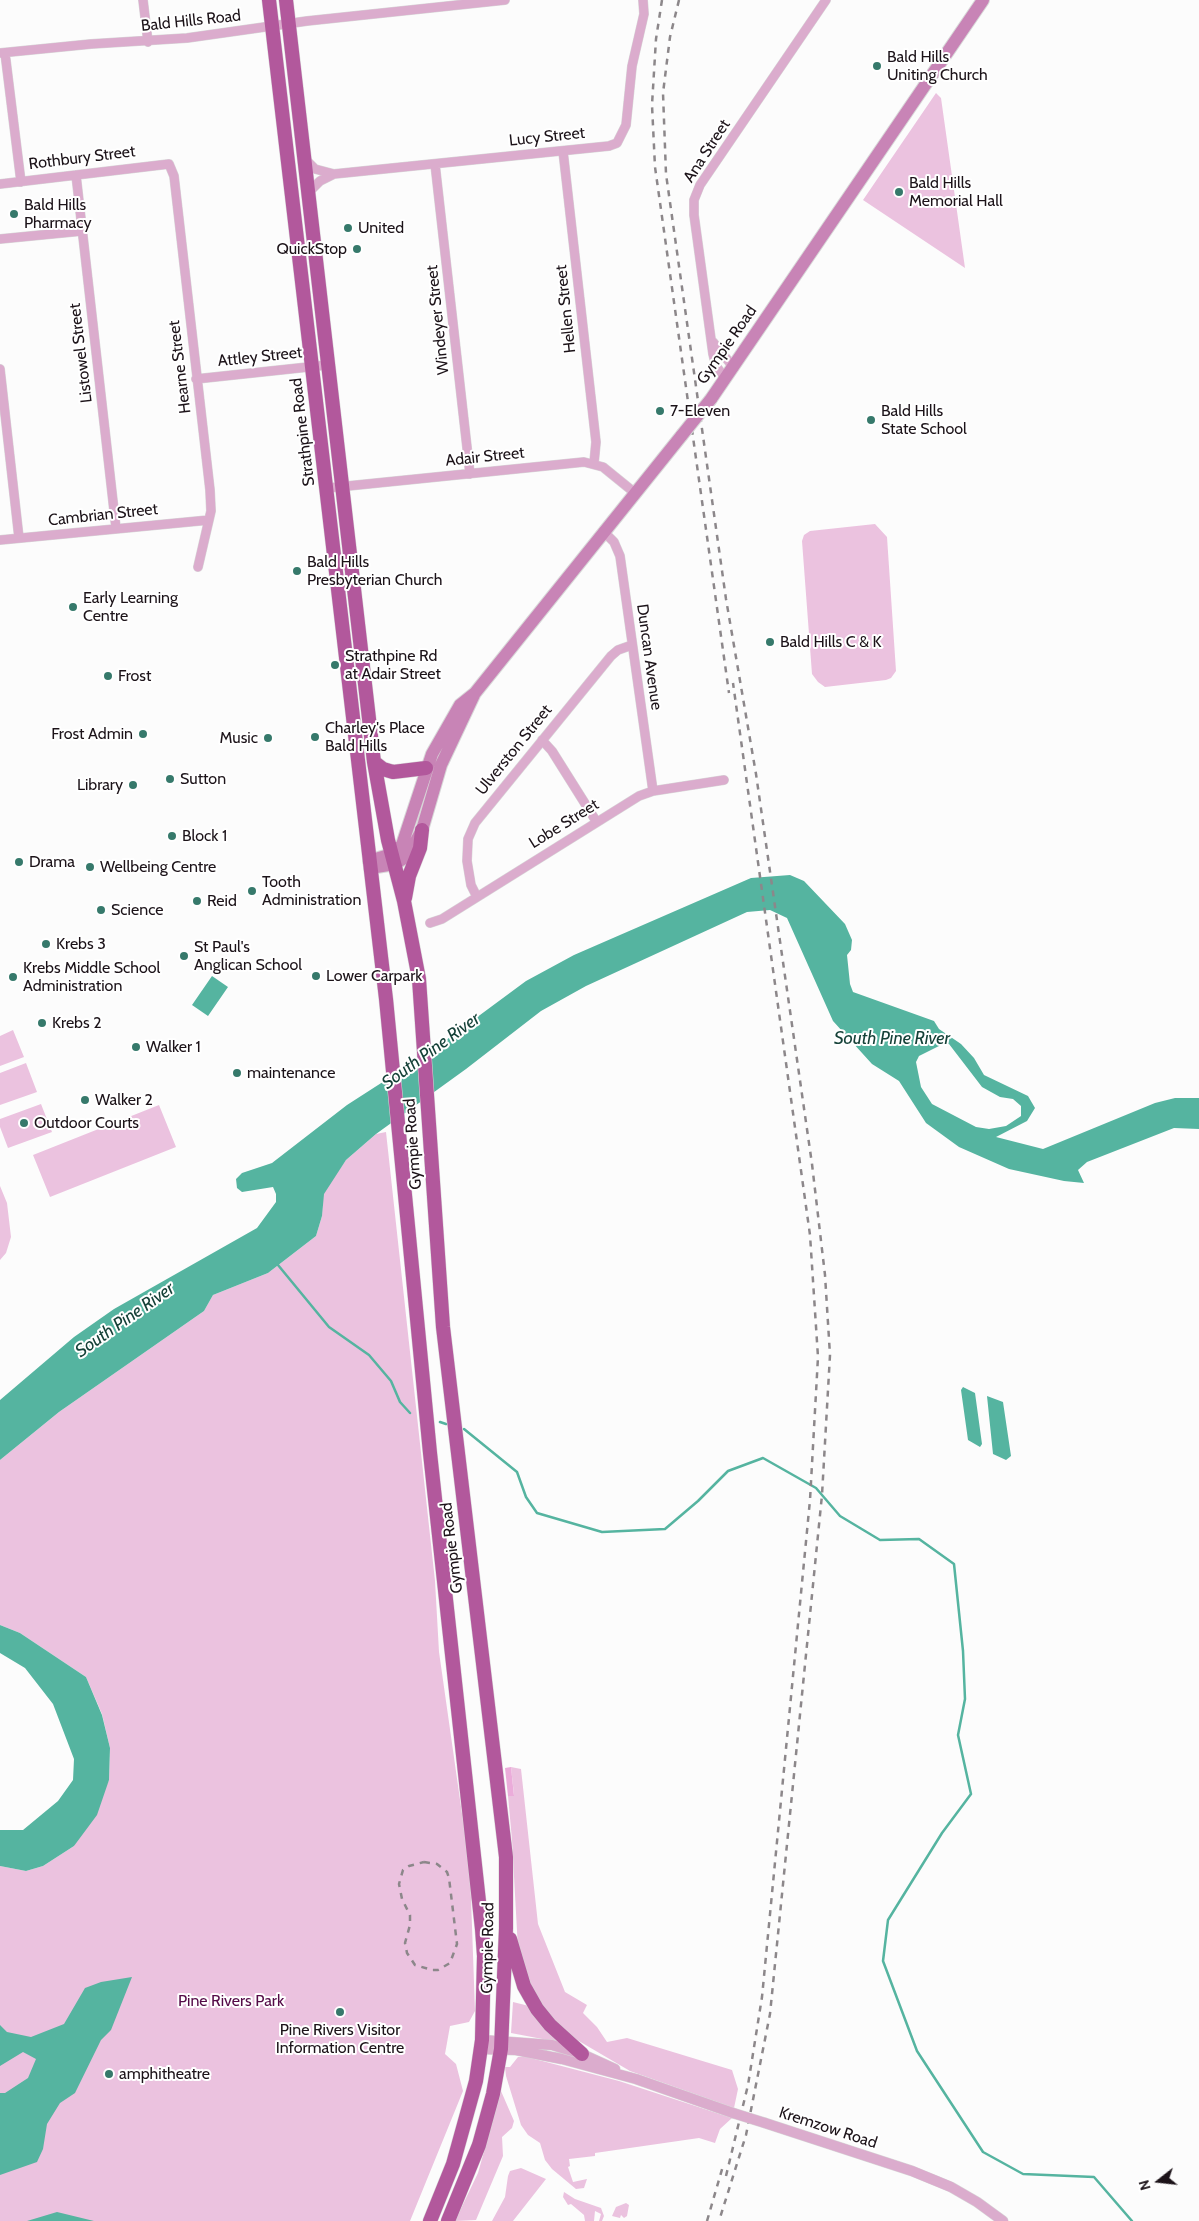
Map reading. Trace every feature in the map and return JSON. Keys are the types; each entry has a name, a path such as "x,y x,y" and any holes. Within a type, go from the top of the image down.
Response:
{"highway":[{"name":"Strathpine Road","path":"269,0 320,366 334,487 370,864"},
{"name":"Strathpine Road","path":"286,0 308,193 320,366"},
{"name":"Strathpine Road","path":"334,487 374,762 393,859"},
{"path":"374,762 383,769 394,772 426,768"},
{"path":"404,901 409,876 420,848 422,830"},
{"name":"Gympie Road","path":"393,859 404,901 420,994 443,1327 504,1841 506,1928 502,2044 493,2094 480,2145 448,2221"},
{"name":"Gympie Road","path":"370,864 392,1056 431,1462 484,1956 481,2044 476,2082 453,2164 430,2221"},
{"path":"506,1928 518,1970 531,2000 550,2025 582,2054"}],"main road":[{"name":"Gympie Road","path":"393,859 404,841 426,768 451,717 460,705 475,692 726,379 983,0"},
{"name":"Gympie Road","path":"393,859 408,854 422,830 441,765 475,692"},
{"path":"370,864 393,859"}],"street":[{"path":"144,0 148,42"},
{"name":"Bald Hills Road","path":"3,53 91,44 148,42 505,0"},
{"name":"Lucy Street","path":"304,158 315,169 334,174 612,145 621,138 626,125 634,54 644,14 643,0"},
{"name":"Ana Street","path":"726,379 716,366 694,214 697,192 826,0"},
{"path":"3,53 21,182"},
{"name":"Hellen Street","path":"564,151 596,442 594,463"},
{"name":"Rothbury Street","path":"0,184 169,164"},
{"name":"Hearne Street","path":"169,164 174,176 210,490 209,520 198,567"},
{"name":"Windeyer Street","path":"435,164 470,474"},
{"name":"Lucy Street","path":"308,193 320,181 334,174"},
{"name":"Listowel Street","path":"76,175 116,528"},
{"path":"0,239 82,231"},
{"path":"713,342 734,368"},
{"name":"Attley Street","path":"196,379 320,366"},
{"path":"0,369 19,538"},
{"name":"Adair Street","path":"334,487 579,462 594,463"},
{"path":"594,463 608,470 635,493"},
{"name":"Cambrian Street","path":"0,540 209,520"},
{"name":"Duncan Avenue","path":"603,531 614,542 618,552 653,791"},
{"name":"Ulverston Street","path":"477,897 471,885 467,861 468,839 471,829 611,656 632,645"},
{"path":"542,740 552,751 596,822"},
{"name":"Lobe Street","path":"430,923 442,919 631,800 653,791 724,780"},
{"name":"Kremzow Road","path":"481,2044 552,2046 582,2054 636,2079"},
{"name":"Kremzow Road","path":"502,2044 562,2058 636,2079 733,2113 912,2171 957,2191 1003,2221"}],"green space":[{"path":"936,93 941,98 965,268 863,200"},
{"path":"875,524 887,537 896,671 891,678 886,680 825,687 812,674 802,541 804,535 810,531"},
{"path":"13,1030 24,1057 0,1066 0,1036"},
{"name":"Outdoor Courts","path":"26,1063 37,1092 0,1105 0,1073"},
{"name":"Outdoor Courts","path":"41,1104 52,1132 8,1148 0,1127 0,1119"},
{"path":"159,1105 176,1147 50,1197 33,1155"},
{"name":"Pine Rivers Park","path":"386,1132 435,1581 439,1652 470,1870 475,2011 469,2022 450,2026 445,2054 456,2064 463,2091 410,2221 0,2221 0,1866 26,1871 43,1866 74,1846 109,1780 110,1748 102,1714 86,1677 20,1633 0,1625 0,1460 59,1412 204,1311 213,1295 268,1273 316,1236 322,1216 323,1194 332,1180 346,1160 376,1134"},
{"path":"0,1186 7,1203 11,1237 6,1253 0,1260"},
{"path":"511,1767 521,1769 538,1924 565,1992 587,2005 583,2013 597,2027 607,2042 627,2038 732,2070 738,2089 734,2108 630,2071 572,2037 539,2004 522,1969 518,1949 508,1796 514,1795"},
{"path":"513,2002 529,2006 559,2040 558,2042 511,2033"},
{"path":"518,2057 527,2057 619,2081 732,2118 720,2129 715,2143 699,2138 595,2153 595,2156 569,2159 570,2166 568,2167 573,2182 587,2179 584,2188 576,2189 552,2169 545,2160 540,2143 528,2135 521,2125 505,2067 510,2067"},
{"path":"501,2091 514,2121 512,2128 502,2137 503,2156 476,2220 455,2221 478,2173"},
{"path":"521,2168 546,2179 513,2221 492,2221 505,2197 510,2171"},
{"path":"564,2192 575,2199 601,2208 604,2216 602,2221 599,2221 601,2214 595,2211 594,2221 585,2221 584,2215 571,2204 568,2205 563,2197"},
{"path":"626,2203 629,2205 627,2216 624,2218 621,2215 620,2218 612,2216 616,2207"}],"shaded area":[{"path":"511,1767 514,1796 508,1796 505,1768"}],"water":[{"name":"South Pine River","path":"790,875 804,881 845,924 852,940 851,950 847,955 850,984 853,992 934,1021 939,1029 961,1044 974,1058 984,1075 1028,1096 1035,1108 1027,1121 996,1137 1043,1149 1155,1103 1175,1098 1199,1098 1199,1129 1174,1128 1087,1162 1078,1170 1084,1183 1064,1181 1009,1169 959,1147 926,1123 899,1081 872,1064 833,1021 787,918 770,910 747,912 586,986 541,1011 466,1069 376,1134 346,1160 324,1194 322,1216 316,1236 268,1273 213,1295 204,1311 59,1412 0,1460 0,1400 74,1337 114,1309 257,1228 276,1202 276,1194 273,1187 242,1192 237,1188 236,1179 242,1173 272,1163 347,1105 434,1049 526,981 574,955 751,878","holes":["949,1044 982,1087 1000,1097 1013,1099 1021,1106 1021,1116 1006,1126 989,1129 976,1127 932,1104 921,1087 916,1062 919,1056 941,1045"]},
{"path":"212,976 228,987 208,1016 192,1005"},
{"path":"963,1387 975,1393 982,1444 980,1447 968,1440 961,1390"},
{"path":"987,1396 1003,1402 1011,1456 1006,1460 993,1454"},
{"path":"0,1625 20,1633 86,1677 102,1715 110,1748 109,1780 97,1815 74,1846 43,1866 26,1871 0,1866 0,1830 23,1830 58,1801 73,1780 74,1759 53,1704 25,1668 0,1653"},
{"path":"132,1977 111,2030 101,2040 75,2093 60,2103 47,2124 43,2149 37,2162 0,2175 0,2093 5,2093 28,2078 36,2059 23,2052 0,2066 0,2025 7,2032 31,2037 64,2024 85,1988 101,1982"},
{"path":"57,2212 94,2221 27,2221"}],"waterway":[{"path":"278,1265 329,1327 369,1355 391,1381 400,1402 410,1413"},
{"path":"440,1422 446,1424"},
{"path":"464,1429 517,1472 526,1497 537,1513 602,1532 665,1529 698,1501 728,1471 763,1458 816,1488 840,1516 880,1540 919,1539 954,1564 963,1651 965,1699 958,1735 971,1794 942,1833 888,1920 883,1961 917,2051 983,2152 1023,2174 1094,2177 1132,2221"}],"railway":[{"path":"662,0 656,39 652,105 655,167 729,693"},
{"path":"679,0 670,37 663,93 666,174 726,599 756,774 812,1164 825,1275 830,1355 822,1495 770,2014 746,2135 719,2221"},
{"path":"726,2176 748,2085 762,1997 810,1500 818,1357 810,1235 733,683"},
{"path":"424,1862 437,1864 447,1872 449,1878 457,1944 450,1963 438,1970 415,1965 407,1953 405,1943 410,1925 410,1915 402,1899 399,1884 403,1870 409,1866 424,1862"},
{"path":"707,2221 723,2166"}],"place":[{"name":"Bald Hills Uniting Church","path":"877,66"},
{"name":"Bald Hills Memorial Hall","path":"899,192"},
{"name":"Bald Hills Pharmacy","path":"14,214"},
{"name":"United","path":"348,228"},
{"name":"QuickStop","path":"357,249"},
{"name":"7-Eleven","path":"660,411"},
{"name":"Bald Hills State School","path":"871,420"},
{"name":"Bald Hills Presbyterian Church","path":"297,571"},
{"name":"Early Learning Centre","path":"73,607"},
{"name":"Bald Hills C & K","path":"770,642"},
{"name":"Strathpine Rd at Adair Street","path":"335,665"},
{"name":"Frost","path":"108,676"},
{"name":"Frost Admin","path":"143,734"},
{"name":"Charley's Place Bald Hills","path":"315,737"},
{"name":"Music","path":"268,738"},
{"name":"Sutton","path":"170,779"},
{"name":"Library","path":"133,785"},
{"name":"Block 1","path":"172,836"},
{"name":"Drama","path":"19,862"},
{"name":"Wellbeing Centre","path":"90,867"},
{"name":"Tooth Administration","path":"252,891"},
{"name":"Reid","path":"197,901"},
{"name":"Science","path":"101,910"},
{"name":"Krebs 3","path":"46,944"},
{"name":"St Paul's Anglican School","path":"184,956"},
{"name":"Lower Carpark","path":"316,976"},
{"name":"Krebs Middle School Administration","path":"13,977"},
{"name":"Krebs 2","path":"42,1023"},
{"name":"Walker 1","path":"136,1047"},
{"name":"maintenance","path":"237,1073"},
{"name":"Walker 2","path":"85,1100"},
{"name":"Outdoor Courts","path":"24,1123"},
{"name":"Pine Rivers Visitor Information Centre","path":"340,2012"},
{"name":"amphitheatre","path":"109,2074"}]}
